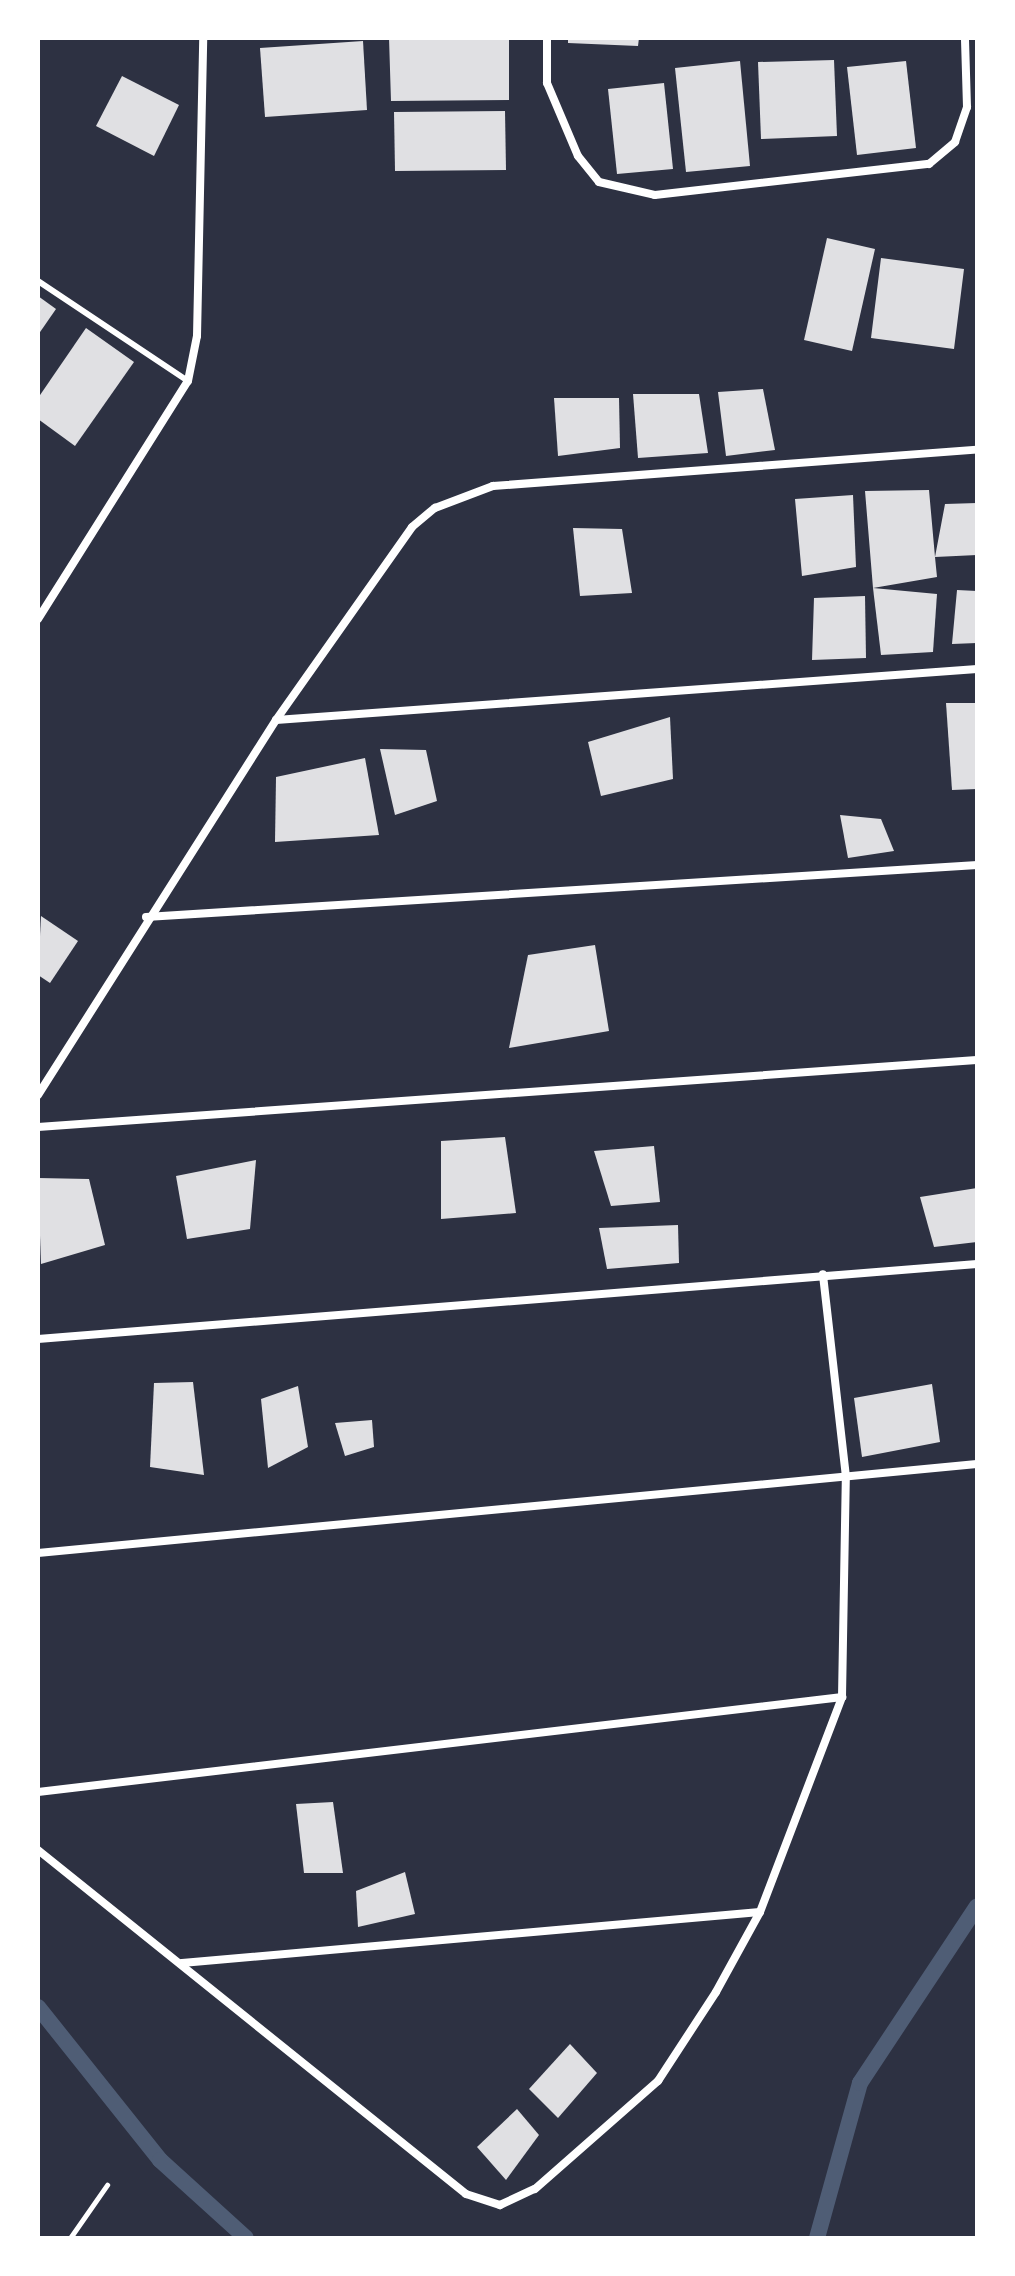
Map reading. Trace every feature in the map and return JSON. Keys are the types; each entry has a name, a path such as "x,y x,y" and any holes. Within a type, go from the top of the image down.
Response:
{"street":[{"path":"38,618 188,381 197,336 203,38"},
{"path":"547,38 547,83 560,120 599,182 655,195 929,164 955,142 967,107 965,38"},
{"path":"38,1095 146,917 276,720 412,527 461,496 493,486 977,450"},
{"path":"276,720 977,669"},
{"path":"146,917 977,865"},
{"path":"38,1127 977,1060"},
{"path":"38,1339 977,1264"},
{"path":"38,1850 466,2194 500,2205 535,2189 658,2081 760,1912 842,1697 846,1477 823,1274"},
{"path":"38,1553 977,1464"},
{"path":"38,1792 842,1697"},
{"path":"182,1963 760,1912"}],"lane":[{"path":"38,281 188,381"}],"path":[{"path":"70,2238 107,2185"}],"building":[{"path":"389,38 509,38 509,100 391,101"},
{"path":"568,38 639,38 638,46 568,43"},
{"path":"363,41 367,110 265,117 260,48"},
{"path":"834,60 837,136 761,139 758,62"},
{"path":"740,61 750,166 686,172 675,68"},
{"path":"906,61 916,148 857,155 847,67"},
{"path":"122,76 179,105 154,156 96,126"},
{"path":"664,83 673,169 617,174 608,89"},
{"path":"505,111 506,170 395,171 394,112"},
{"path":"827,238 875,249 852,351 804,340"},
{"path":"881,258 964,269 954,349 871,338"},
{"path":"38,296 56,309 38,335"},
{"path":"86,328 134,362 75,446 38,419 38,398"},
{"path":"763,389 775,450 726,456 718,392"},
{"path":"633,394 699,394 708,453 638,458"},
{"path":"554,398 619,398 620,448 558,456"},
{"path":"929,490 937,577 873,588 865,491"},
{"path":"853,495 856,567 802,576 795,499"},
{"path":"977,503 977,555 935,557 945,504"},
{"path":"573,528 622,529 632,593 580,596"},
{"path":"873,588 937,594 933,652 881,655"},
{"path":"957,590 977,591 977,643 952,644"},
{"path":"865,596 866,658 812,660 814,598"},
{"path":"946,703 977,703 977,789 952,790"},
{"path":"670,717 673,779 601,796 588,742"},
{"path":"380,749 426,750 437,801 395,815"},
{"path":"365,758 379,835 275,842 276,777"},
{"path":"840,815 881,819 894,851 848,858"},
{"path":"41,916 78,941 50,983 38,975"},
{"path":"595,945 609,1031 509,1048 528,955"},
{"path":"505,1137 516,1213 441,1219 441,1141"},
{"path":"654,1146 660,1202 611,1206 594,1151"},
{"path":"256,1160 250,1229 187,1239 176,1176"},
{"path":"38,1178 89,1179 105,1245 41,1264"},
{"path":"977,1188 977,1242 934,1247 920,1197"},
{"path":"678,1225 679,1263 607,1269 599,1228"},
{"path":"193,1382 204,1475 150,1467 154,1383"},
{"path":"932,1384 940,1442 862,1457 854,1398"},
{"path":"298,1386 308,1447 268,1468 261,1399"},
{"path":"372,1420 374,1447 345,1456 335,1423"},
{"path":"333,1802 343,1873 304,1873 296,1804"},
{"path":"405,1872 415,1914 358,1927 356,1891"},
{"path":"570,2044 597,2073 558,2118 529,2089"},
{"path":"517,2109 539,2135 506,2180 477,2147"}],"waterway":[{"path":"817,2238 860,2083 977,1906"},
{"path":"38,2007 160,2160 246,2238"}]}
